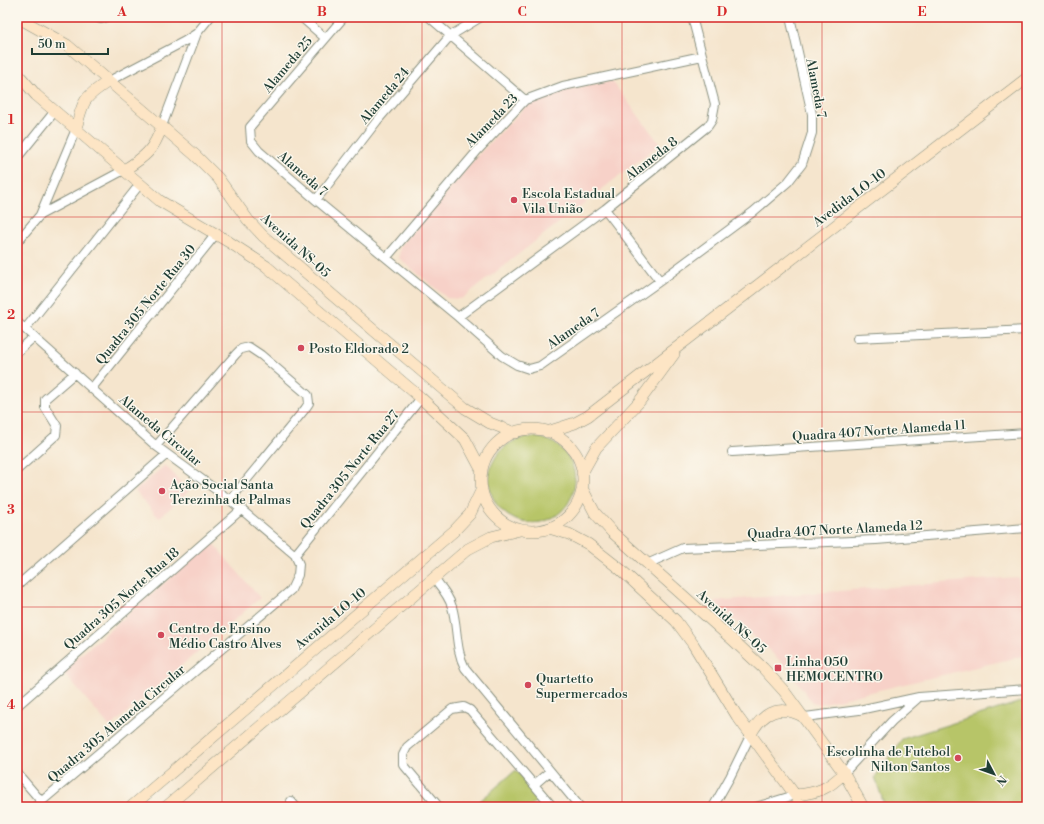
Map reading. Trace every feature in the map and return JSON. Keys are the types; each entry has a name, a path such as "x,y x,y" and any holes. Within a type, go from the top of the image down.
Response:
{"street":[{"name":"Avenida NS-05","path":"17,17 67,45 162,126 205,164 218,178 248,220 263,236 465,408 490,423 515,433"},
{"path":"17,242 40,215 76,129 84,101 91,93 109,81 180,44 196,33 210,17"},
{"path":"301,17 324,38"},
{"name":"Alameda 25","path":"250,127 324,38 344,17"},
{"path":"429,17 525,100"},
{"name":"Alameda 24","path":"316,200 377,121 450,36 481,17"},
{"name":"Alameda 8","path":"458,317 605,209 708,126 712,120 715,104 692,17"},
{"name":"Alameda 7","path":"250,127 250,141 254,146 316,200 458,317 502,356 517,365 529,369 540,366 660,282 753,212 788,182 802,164 812,134 812,114 790,17"},
{"path":"40,215 124,170 151,151 157,140 196,33"},
{"name":"Alameda 23","path":"387,258 478,150 525,100 563,86 702,56"},
{"name":"Avenida NS-05","path":"17,73 34,93 140,184 170,208 239,247 271,270 421,398 465,439 482,471"},
{"name":"Avedida LO-10","path":"547,432 585,419 687,338 1027,78"},
{"path":"17,158 55,111"},
{"path":"25,329 140,184"},
{"path":"605,209 660,282"},
{"name":"Quadra 305 Norte Rua 30","path":"92,388 216,234"},
{"name":"Alameda Circular","path":"17,322 156,446 242,509 296,555"},
{"path":"857,338 1027,330"},
{"path":"17,352 34,337"},
{"name":"Avedida LO-10","path":"582,473 599,443 639,402 671,356 687,338"},
{"path":"156,446 241,349 249,348 262,355 308,395 309,403 230,500"},
{"path":"17,470 56,436 58,426 45,407 45,399 75,373"},
{"name":"Quadra 305 Norte Rua 27","path":"296,555 421,398"},
{"name":"Avenida NS-05","path":"531,430 547,432 562,440 571,448 577,457 582,473 582,488 577,502 569,514 558,523 549,528 535,531 520,530 505,524 493,513 485,500 482,489 482,471 492,450 504,438 515,433 531,430"},
{"name":"Quadra 407 Norte Alameda 11","path":"732,452 1027,433"},
{"path":"17,586 167,454"},
{"name":"Avenida NS-05","path":"582,488 590,505 605,526 763,668 805,717 844,773 863,807"},
{"name":"Avenida LO-10","path":"131,807 454,531 470,514 482,489"},
{"name":"Quadra 305 Norte Rua 18","path":"17,706 242,509"},
{"name":"Avenida NS-05","path":"549,528 569,534 588,544 620,569 666,610 693,644 737,716 795,795 802,807"},
{"name":"Quadra 407 Norte Alameda 12","path":"647,564 683,548 876,540 1027,528"},
{"path":"166,807 434,578 476,544 498,534 520,530"},
{"name":"Quadra 305 Alameda Circular","path":"38,804 291,590 298,575 299,564 296,555"},
{"path":"434,578 447,596 452,607 460,654 464,668 580,807"},
{"path":"713,807 730,778 751,734 762,718 770,712 793,712 805,717 848,712 920,697 1027,689"},
{"path":"756,807 795,795 815,793 823,790 844,773 899,714 920,697"},
{"path":"439,807 403,764 403,755 407,747 452,709 458,707 470,710 554,807"},
{"path":"535,784 550,771"},
{"path":"17,773 38,804"}],"shaded area":[{"name":"Escola Estadual Vila União","path":"612,81 660,144 461,299 447,298 399,258 400,247 479,154 528,104 564,90"},
{"name":"Ação Social Santa Terezinha de Palmas","path":"165,465 189,491 159,518 135,491"},
{"name":"Centro de Ensino Médio Castro Alves","path":"212,542 260,598 110,727 62,671"},
{"path":"1018,577 1027,655 820,704 812,702 787,668 713,601"}],"green space":[{"path":"532,437 540,438 556,444 568,456 574,472 574,488 568,504 556,516 540,522 532,523 524,522 508,516 496,504 490,488 489,480 490,472 496,456 508,444 524,438"},
{"name":"Escolinha de Futebol Nilton Santos","path":"1027,700 1027,807 885,807 875,777 902,739"},
{"path":"516,770 540,798 529,807 473,807"}],"place":[{"name":"Escola Estadual Vila União","path":"514,200"},
{"name":"Posto Eldorado 2","path":"301,348"},
{"name":"Ação Social Santa Terezinha de Palmas","path":"162,491"},
{"name":"Centro de Ensino Médio Castro Alves","path":"161,635"},
{"name":"Linha 050 HEMOCENTRO","path":"778,668"},
{"name":"Quartetto Supermercados","path":"528,685"},
{"name":"Escolinha de Futebol Nilton Santos","path":"958,758"}]}
